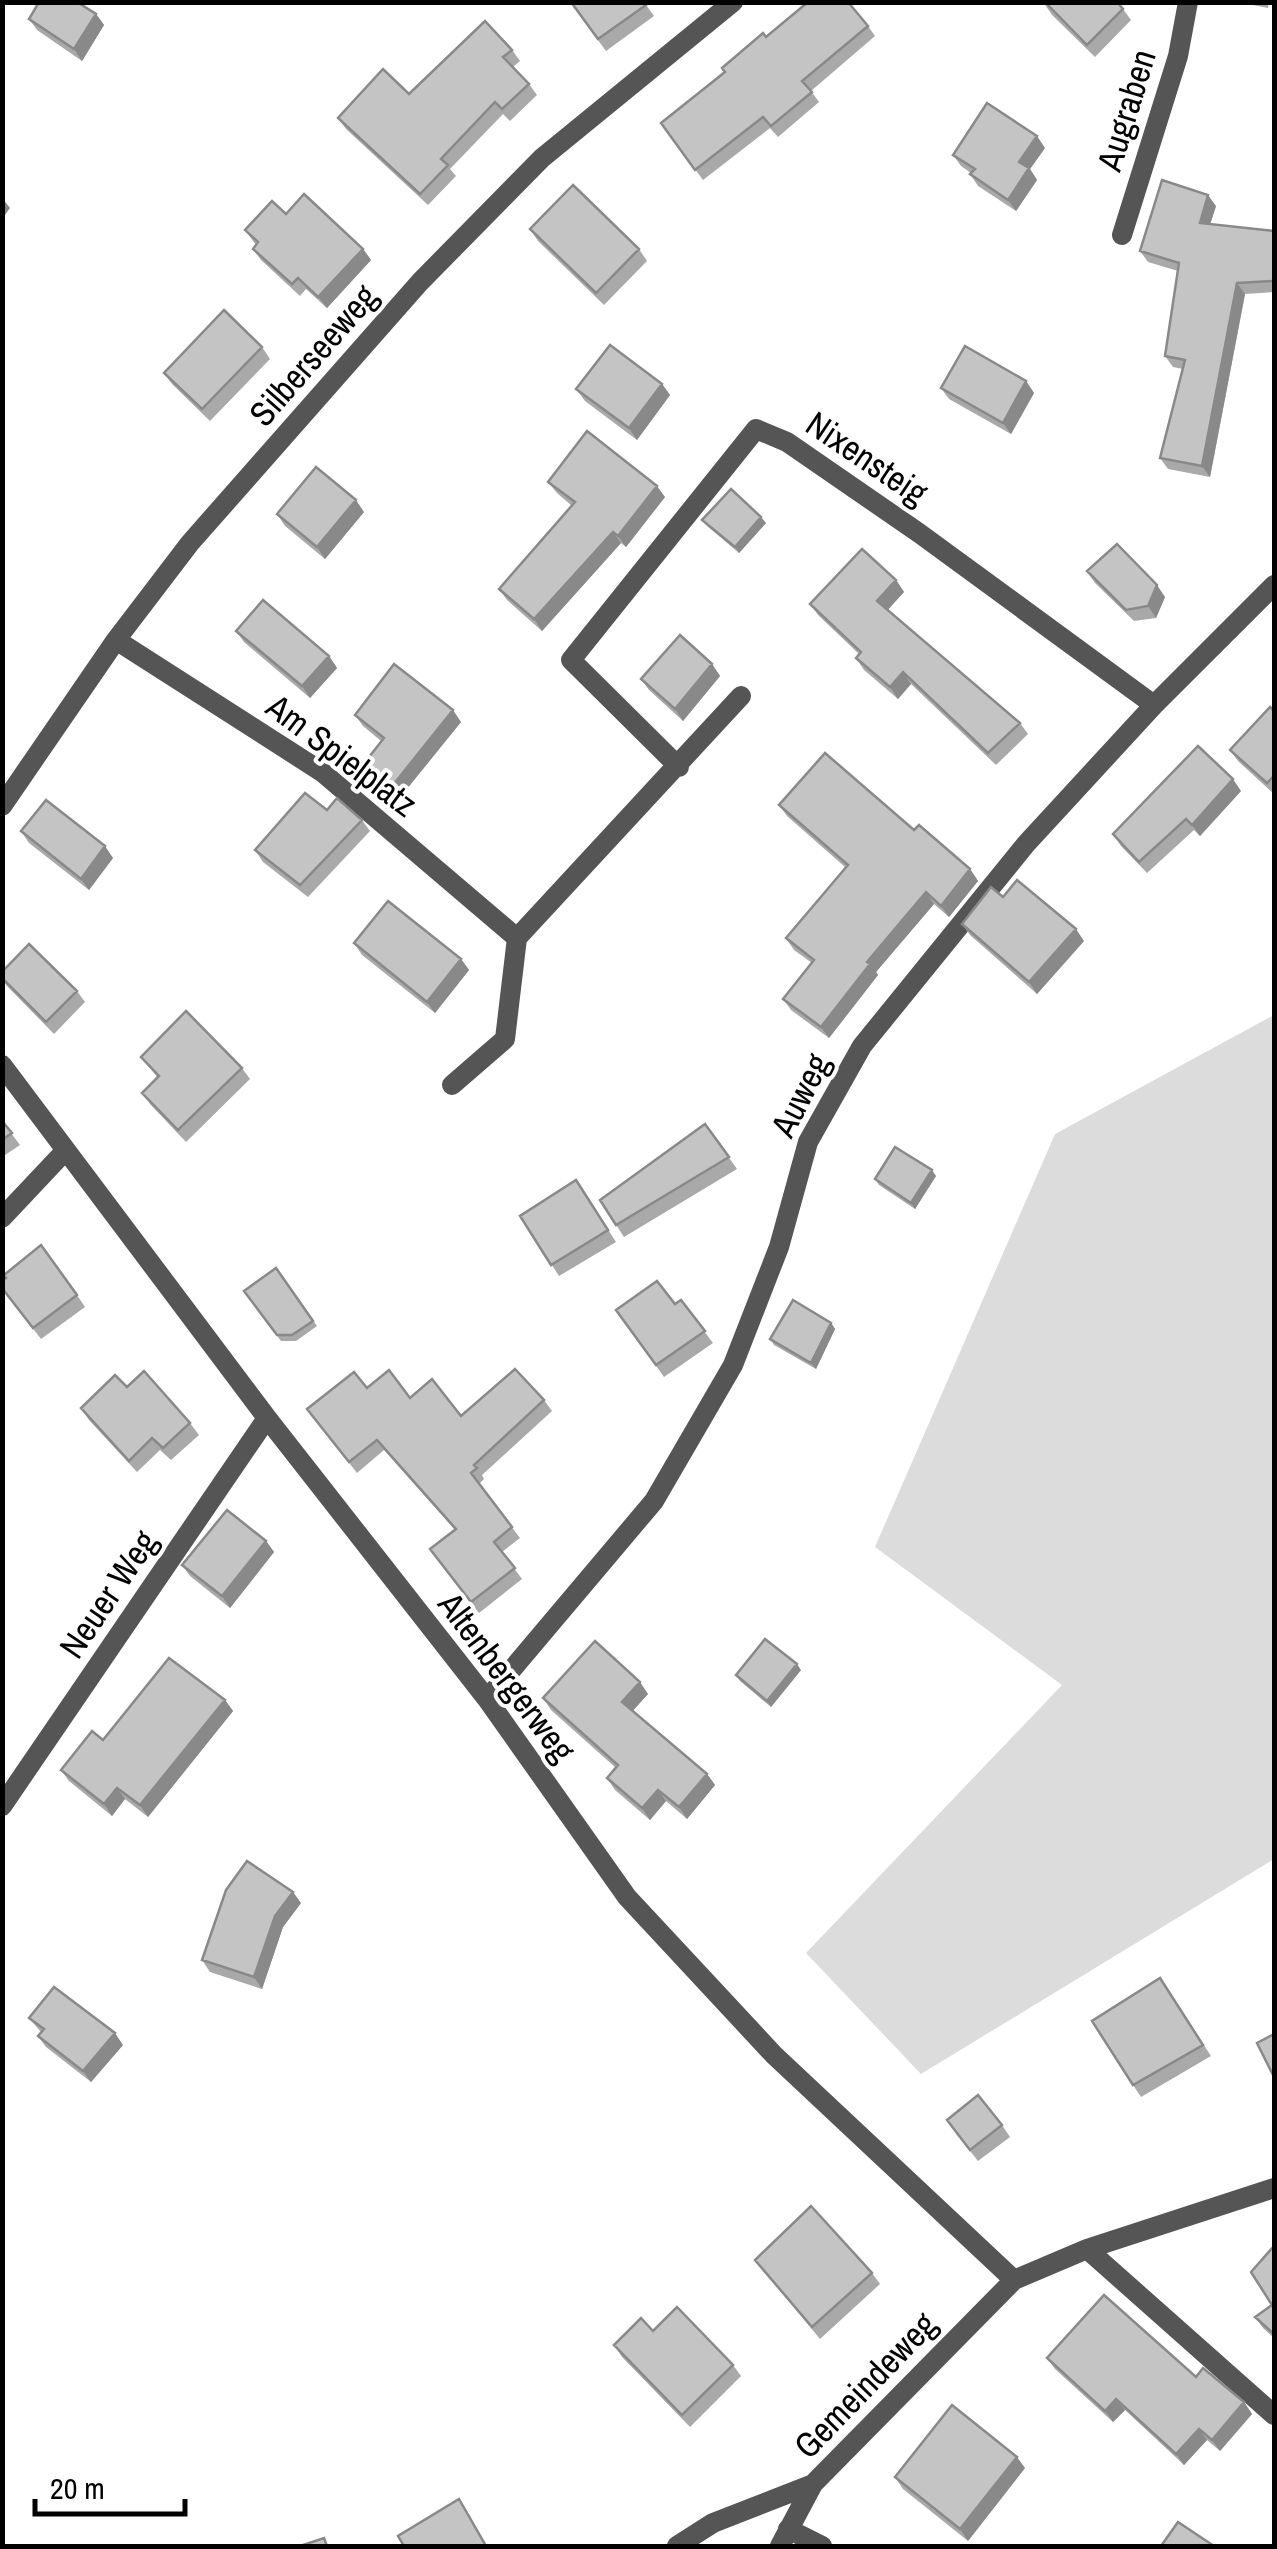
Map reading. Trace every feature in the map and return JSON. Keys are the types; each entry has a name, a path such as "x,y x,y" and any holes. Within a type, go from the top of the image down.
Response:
{"street":[{"name":"Silberseeweg","path":"2,806 116,640 190,544 420,282 542,158 733,2"},
{"name":"Augraben","path":"1122,235 1178,56 1188,2"},
{"name":"Nixensteig","path":"679,767 571,660 756,429 787,442 905,523 1154,705"},
{"name":"Auweg","path":"487,1699 654,1501 734,1365 780,1247 808,1142 862,1046 1026,844 1154,705 1274,585"},
{"name":"Am Spielplatz","path":"116,640 322,772 517,938"},
{"path":"452,1085 505,1039 517,938 742,696"},
{"name":"Altenbergerweg","path":"2,1065 267,1418 487,1699 627,1897 774,2056 1014,2280"},
{"path":"2,1218 66,1150"},
{"name":"Neuer Weg","path":"2,1806 267,1418"},
{"path":"1014,2280 1087,2249 1274,2188"},
{"path":"1087,2249 1274,2414"},
{"name":"Gemeindeweg","path":"784,2538 813,2484 1014,2280"},
{"path":"676,2546 713,2522 813,2484"},
{"path":"784,2538 822,2546"}],"shaded area":[{"path":"1274,1015 1274,1859 921,2074 806,1953 1062,1685 875,1547 1055,1134"}],"building":[{"path":"39,2 77,2 96,14 74,49 29,19"},
{"path":"571,2 644,2 646,5 598,39"},
{"path":"808,2 848,2 868,26 802,81 812,92 771,126 763,117 695,170 661,123 725,72 722,68 763,33 766,37"},
{"path":"1045,2 1117,2 1123,9 1087,45"},
{"path":"485,21 512,50 503,57 529,84 502,109 495,102 441,159 448,165 420,194 338,118 383,69 409,94"},
{"path":"987,103 1037,136 1019,162 1029,168 1008,200 970,174 975,169 953,155"},
{"path":"1162,180 1208,195 1200,223 1274,231 1274,281 1237,283 1202,466 1160,458 1185,360 1165,356 1179,263 1140,251"},
{"path":"573,185 639,249 596,293 530,229"},
{"path":"304,194 363,249 318,297 298,278 292,284 253,249 258,242 245,230 272,201 286,214"},
{"path":"224,310 262,347 202,409 164,373"},
{"path":"610,345 662,384 629,428 576,389"},
{"path":"965,346 1026,381 1003,423 941,388"},
{"path":"587,431 657,486 618,536 613,532 534,619 499,589 575,502 548,482"},
{"path":"316,467 356,500 317,547 277,514"},
{"path":"731,489 761,517 735,547 702,520"},
{"path":"1117,544 1157,585 1148,606 1126,610 1087,571"},
{"path":"862,549 896,580 877,601 1020,723 988,753 903,672 890,687 856,658 861,652 810,604"},
{"path":"263,600 329,656 302,686 236,631"},
{"path":"680,635 712,664 675,709 641,679"},
{"path":"394,664 453,710 381,800 354,776 384,738 355,715"},
{"path":"1270,707 1274,711 1274,776 1267,783 1230,750"},
{"path":"1198,746 1233,779 1192,825 1186,819 1139,862 1113,834"},
{"path":"825,753 914,830 919,825 970,869 941,906 926,892 867,962 870,964 821,1027 783,999 814,960 786,938 848,865 779,805"},
{"path":"305,793 327,810 337,798 362,820 300,885 255,850"},
{"path":"46,800 105,846 81,879 21,831"},
{"path":"1017,880 1076,929 1029,982 962,924 991,887 1003,897"},
{"path":"388,901 461,959 427,1002 354,943"},
{"path":"29,944 77,991 46,1022 2,978 2,972"},
{"path":"186,1011 242,1068 178,1130 142,1093 159,1076 141,1057"},
{"path":"2,1121 12,1133 2,1140"},
{"path":"705,1124 729,1157 616,1225 600,1200"},
{"path":"895,1147 932,1170 911,1203 875,1179"},
{"path":"576,1180 608,1230 551,1265 520,1216"},
{"path":"41,1245 77,1295 33,1328 2,1288 2,1280"},
{"path":"276,1268 313,1321 292,1335 277,1335 244,1291"},
{"path":"657,1281 675,1304 681,1300 705,1331 656,1365 616,1310"},
{"path":"793,1300 831,1323 811,1363 770,1339"},
{"path":"515,1369 544,1400 474,1465 477,1468 471,1473 512,1527 494,1542 515,1568 471,1602 430,1549 456,1529 377,1440 349,1462 307,1409 354,1372 367,1388 389,1370 410,1398 432,1379 461,1416"},
{"path":"144,1371 190,1423 163,1448 152,1438 129,1461 81,1408 115,1375 127,1387"},
{"path":"227,1510 266,1541 222,1596 182,1565"},
{"path":"765,1639 797,1664 767,1701 736,1675"},
{"path":"595,1641 640,1682 622,1702 707,1774 679,1807 658,1790 642,1808 607,1778 618,1765 543,1698"},
{"path":"169,1658 225,1700 140,1805 117,1788 104,1804 61,1770 92,1731 103,1740"},
{"path":"247,1861 293,1892 275,1916 254,1977 202,1960 226,1890"},
{"path":"1160,1978 1203,2045 1133,2085 1092,2021"},
{"path":"54,1987 115,2033 83,2071 38,2036 44,2029 29,2018"},
{"path":"1274,2034 1274,2077 1257,2043"},
{"path":"978,2095 1002,2125 970,2150 947,2120"},
{"path":"811,2206 872,2273 812,2327 755,2260"},
{"path":"1274,2246 1274,2334 1255,2317 1272,2305 1251,2272"},
{"path":"1104,2295 1196,2377 1203,2368 1244,2402 1212,2440 1199,2429 1176,2454 1116,2399 1105,2411 1047,2358"},
{"path":"677,2307 733,2365 682,2415 614,2345 641,2318 653,2331"},
{"path":"952,2405 1017,2457 960,2529 895,2477"},
{"path":"459,2499 486,2546 404,2546 398,2536"},
{"path":"1178,2522 1214,2546 1161,2546"},
{"path":"324,2538 327,2546 300,2546"}]}
